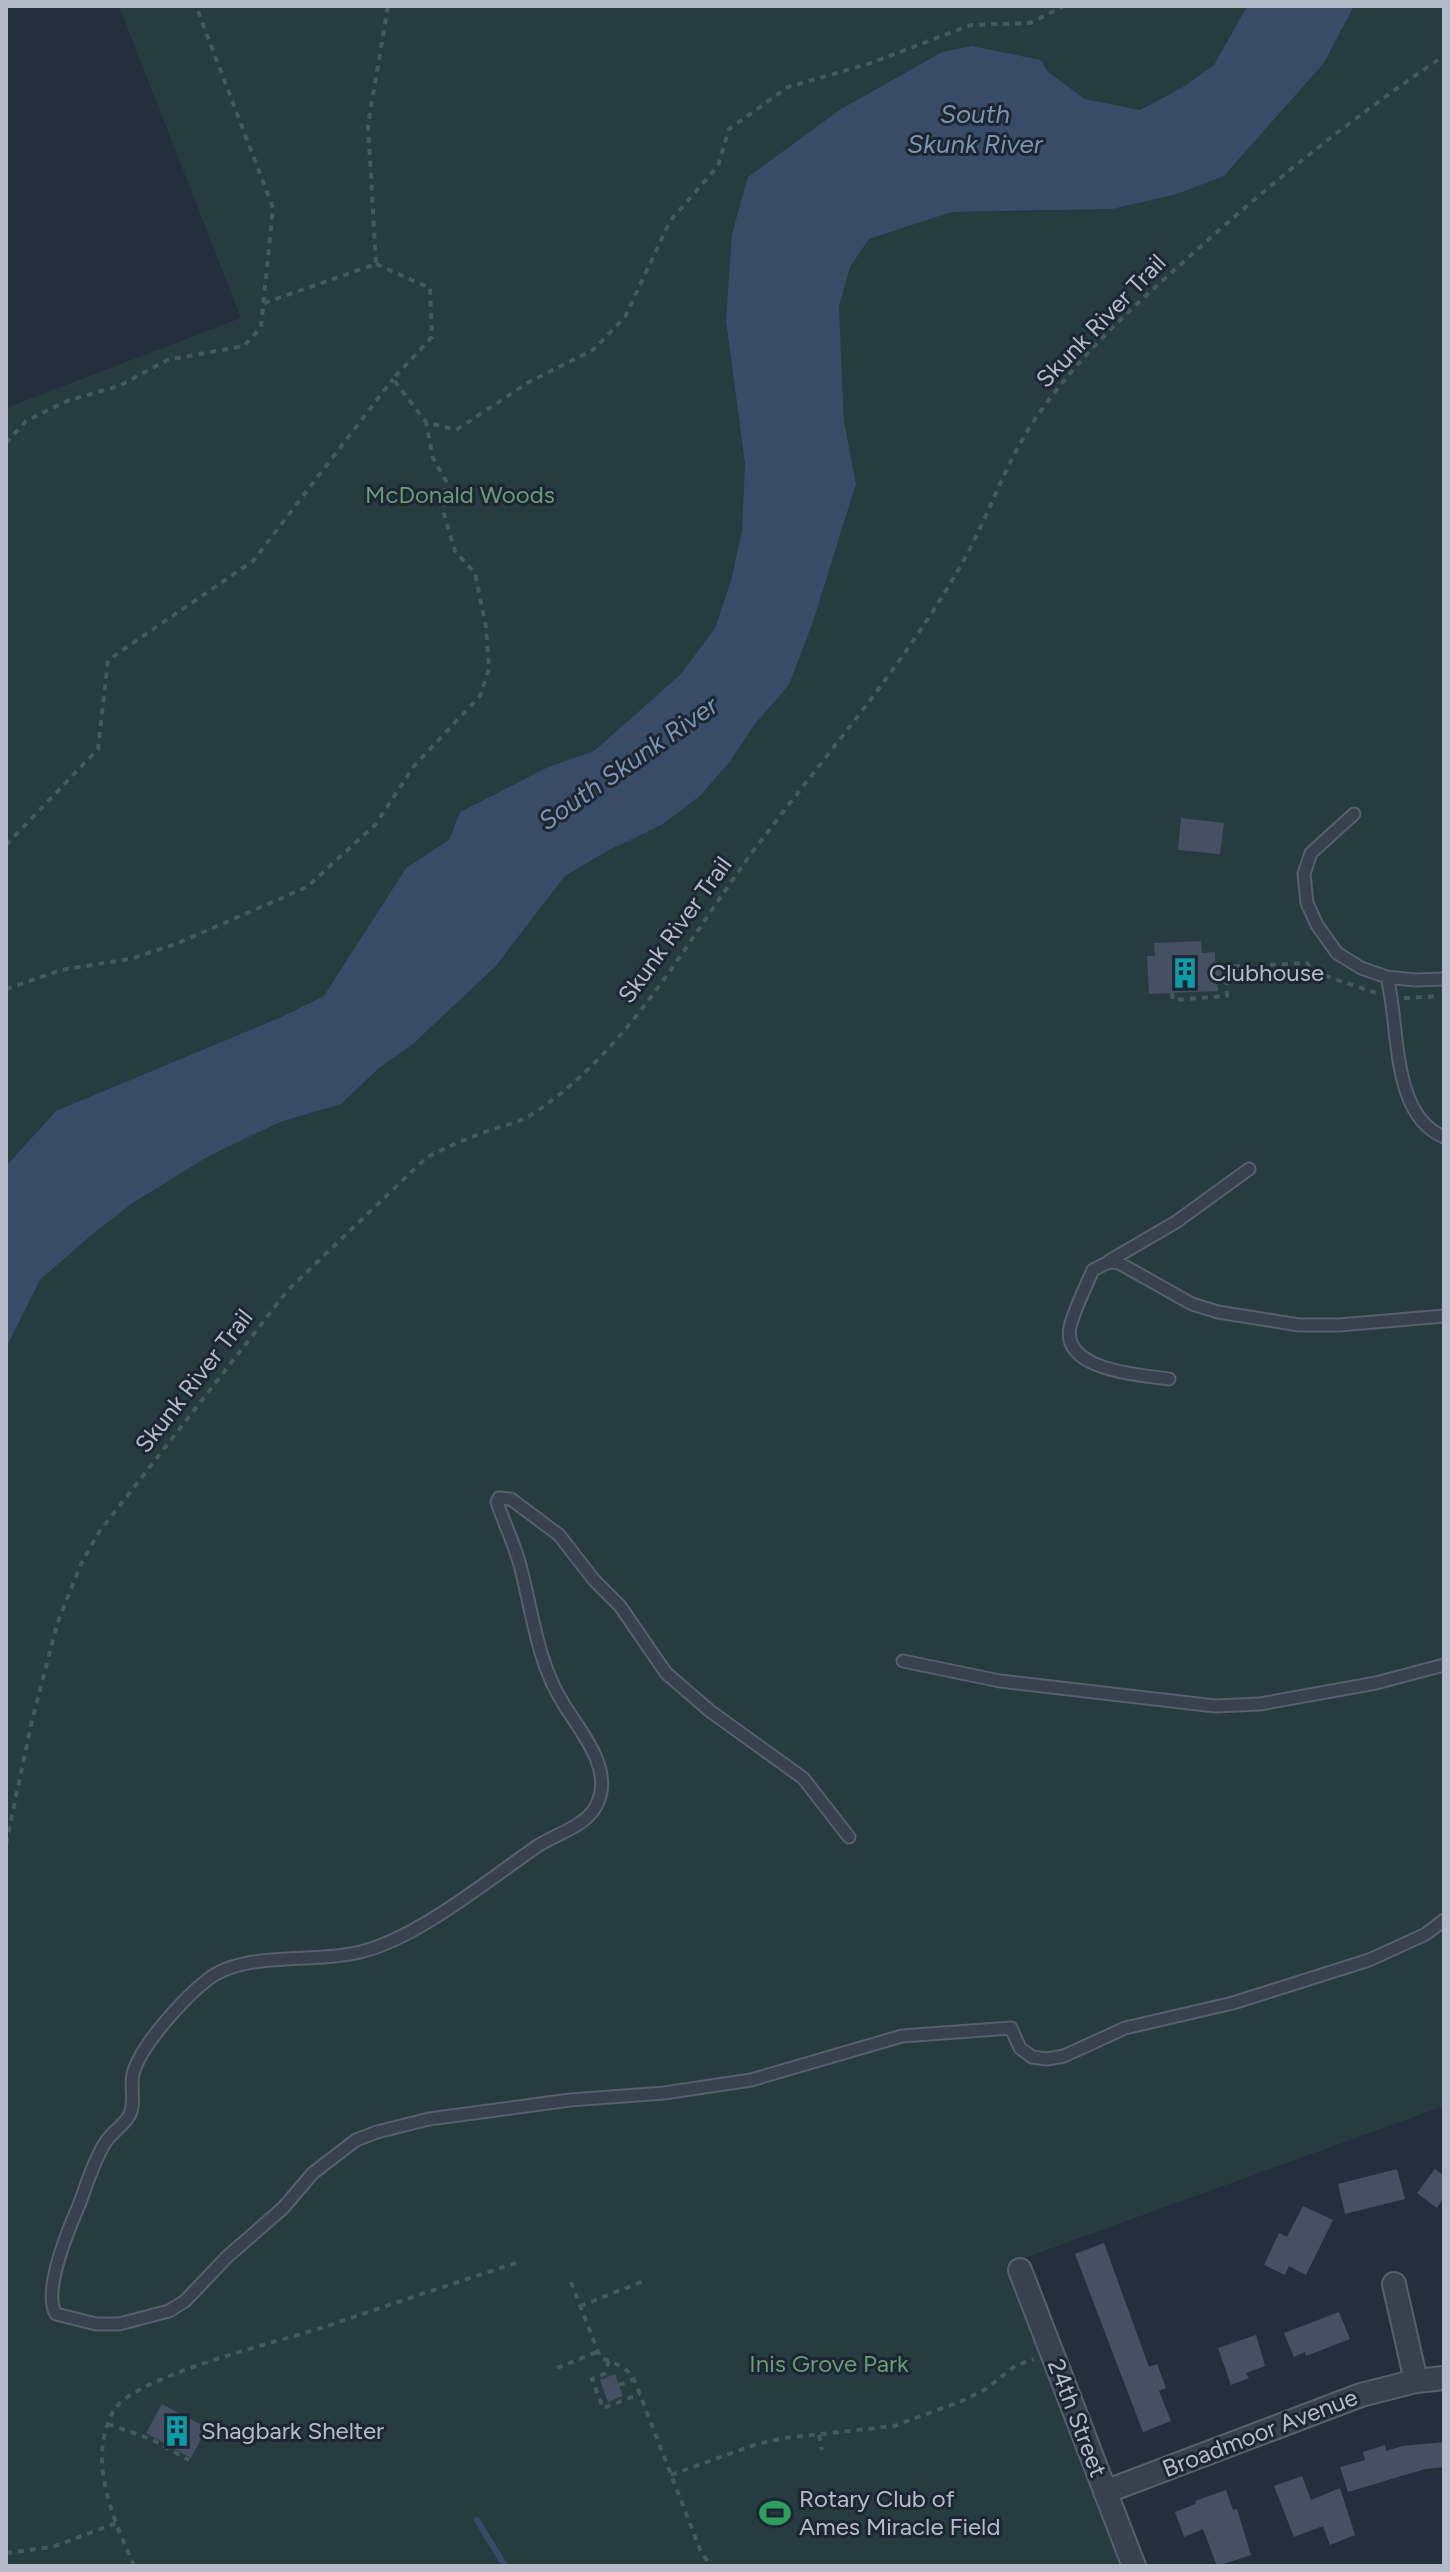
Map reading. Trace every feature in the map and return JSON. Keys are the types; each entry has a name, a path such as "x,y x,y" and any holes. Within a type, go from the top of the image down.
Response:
{"street":[{"name":"24th Street","path":"1020,2270 1134,2566"},
{"path":"1394,2284 1416,2381"},
{"name":"Broadmoor Avenue","path":"1105,2492 1373,2391 1444,2378"}],"lane":[{"path":"1354,814 1311,853 1304,874 1307,903 1317,925 1337,953 1361,968 1387,977 1444,979"},
{"path":"1387,977 1402,1080 1421,1122 1441,1137"},
{"path":"1169,1379 1106,1369 1094,1364 1077,1351 1071,1342 1069,1328 1093,1270 1176,1222 1249,1169"},
{"path":"1109,1262 1119,1263 1192,1304 1218,1312 1299,1325 1339,1325 1444,1316"},
{"path":"849,1837 803,1778 710,1711 666,1673 620,1606 594,1580 559,1535 511,1499 499,1498 497,1502 519,1560 529,1611 545,1661 561,1700 590,1742 596,1760 601,1793 598,1803 580,1824 538,1846 470,1893 388,1943 348,1955 246,1963 220,1971 206,1980 153,2036 141,2055 133,2075 129,2116 105,2143 68,2231 56,2274 52,2308 56,2314 96,2324 119,2324 169,2311 185,2301 338,2152 356,2140 388,2129 472,2113 570,2100 664,2093 751,2080 902,2036 1011,2028 1020,2048 1032,2057 1047,2059 1064,2056 1125,2028 1233,2003 1369,1960 1426,1934 1444,1920"},
{"path":"903,1661 1000,1681 1215,1706 1274,1702 1376,1683 1444,1665"}],"path":[{"path":"6,443 26,421 67,401 119,386 167,360 244,346 261,327 273,208 196,6"},
{"path":"376,264 368,125 388,6"},
{"path":"426,422 456,430 529,382 593,350 625,317 670,221 718,166 729,129 788,87 868,64 971,25 1030,23 1064,6"},
{"name":"Skunk River Trail","path":"6,1844 44,1671 57,1624 81,1564 99,1532 129,1491 202,1403 288,1290 427,1157 455,1143 531,1115 592,1064 624,1030 656,993 762,839 876,695 926,622 966,556 1005,468 1058,388 1097,343 1150,291 1259,196 1357,116 1444,56"},
{"path":"6,845 98,749 108,660 253,561 393,379 432,337 430,288 376,264 264,303"},
{"path":"6,989 61,970 130,959 176,944 307,887 376,824 414,766 480,696 489,669 475,573 455,551 444,514 446,481 433,458 426,422 393,379"},
{"path":"1172,993 1173,1000 1227,996 1224,967 1307,963 1314,972 1327,977 1400,998 1444,996"},
{"path":"134,2566 106,2492 101,2453 116,2406 146,2386 207,2362 287,2339 516,2263"},
{"path":"580,2306 644,2281"},
{"path":"571,2282 597,2352 628,2370 634,2379 701,2552 711,2566"},
{"path":"557,2368 597,2352"},
{"path":"671,2475 757,2444 894,2426 986,2389 1015,2366 1037,2358"},
{"path":"609,2361 604,2374 592,2379 603,2408 640,2394"},
{"path":"619,2385 634,2379"},
{"path":"108,2424 151,2439 189,2460"},
{"path":"819,2435 822,2450"},
{"path":"6,2553 52,2547 117,2523"}],"green space":[{"name":"McDonald Woods","path":"119,6 1247,6 1214,65 1183,87 1140,110 1085,99 1048,72 1041,60 972,46 942,52 841,109 798,142 726,321 745,464 742,530 731,581 715,628 681,674 594,751 548,767 460,812 449,840 406,868 325,996 56,1111 6,1166 6,408 241,318"},
{"name":"Inis Grove Park","path":"1354,6 1444,6 1444,2106 1008,2264 1121,2566 6,2566 6,1348 40,1280 131,1204 209,1156 280,1122 341,1104 379,1068 413,1044 495,967 565,876 609,850 731,760 755,724 789,685 813,622 856,484 844,421 839,307 850,267 869,239 952,212 1046,211 1177,194 1224,176 1324,63"}],"water":[{"name":"South Skunk River","path":"1247,6 1354,6 1324,63 1224,176 1177,194 1112,209 952,212 869,239 850,267 839,307 844,421 856,484 813,622 789,685 701,795 663,824 565,876 495,967 413,1044 379,1068 341,1104 280,1122 209,1156 131,1204 88,1238 40,1280 6,1348 6,1166 56,1111 324,996 406,868 449,840 460,812 548,767 594,751 681,674 715,628 731,581 742,530 745,464 726,321 732,234 748,177 841,109 942,52 972,46 1041,60 1048,72 1085,99 1140,110 1183,87 1214,65"}],"building":[{"path":"1181,818 1224,823 1220,854 1178,850"},
{"name":"Clubhouse","path":"1201,941 1202,953 1215,952 1215,962 1222,962 1223,978 1217,979 1218,991 1149,994 1147,956 1155,956 1154,943"},
{"path":"1397,2169 1405,2199 1345,2214 1338,2184"},
{"path":"1435,2169 1444,2176 1444,2197 1437,2208 1417,2193"},
{"path":"1303,2206 1333,2220 1306,2275 1289,2266 1285,2275 1264,2265 1279,2233 1287,2237"},
{"path":"1104,2243 1149,2367 1157,2364 1166,2388 1159,2391 1171,2421 1143,2432 1075,2254"},
{"path":"1339,2312 1350,2339 1306,2356 1305,2352 1294,2357 1284,2333"},
{"path":"1256,2335 1265,2366 1246,2373 1249,2378 1231,2385 1218,2348"},
{"path":"615,2374 623,2396 608,2402 600,2380"},
{"name":"Shagbark Shelter","path":"162,2404 207,2428 191,2458 146,2433"},
{"path":"1444,2442 1444,2467 1425,2469 1348,2492 1340,2467 1365,2460 1363,2452 1385,2445 1386,2451 1402,2446"},
{"path":"1302,2476 1311,2500 1340,2488 1355,2535 1330,2545 1323,2526 1294,2537 1274,2486"},
{"path":"1226,2490 1233,2510 1237,2509 1251,2555 1217,2566 1203,2529 1184,2537 1175,2512"}],"waterway":[{"path":"477,2520 505,2566"}],"place":[{"name":"Clubhouse","path":"1185,973"},
{"name":"Shagbark Shelter","path":"177,2431"},
{"name":"Rotary Club of Ames Miracle Field","path":"775,2513"}]}
